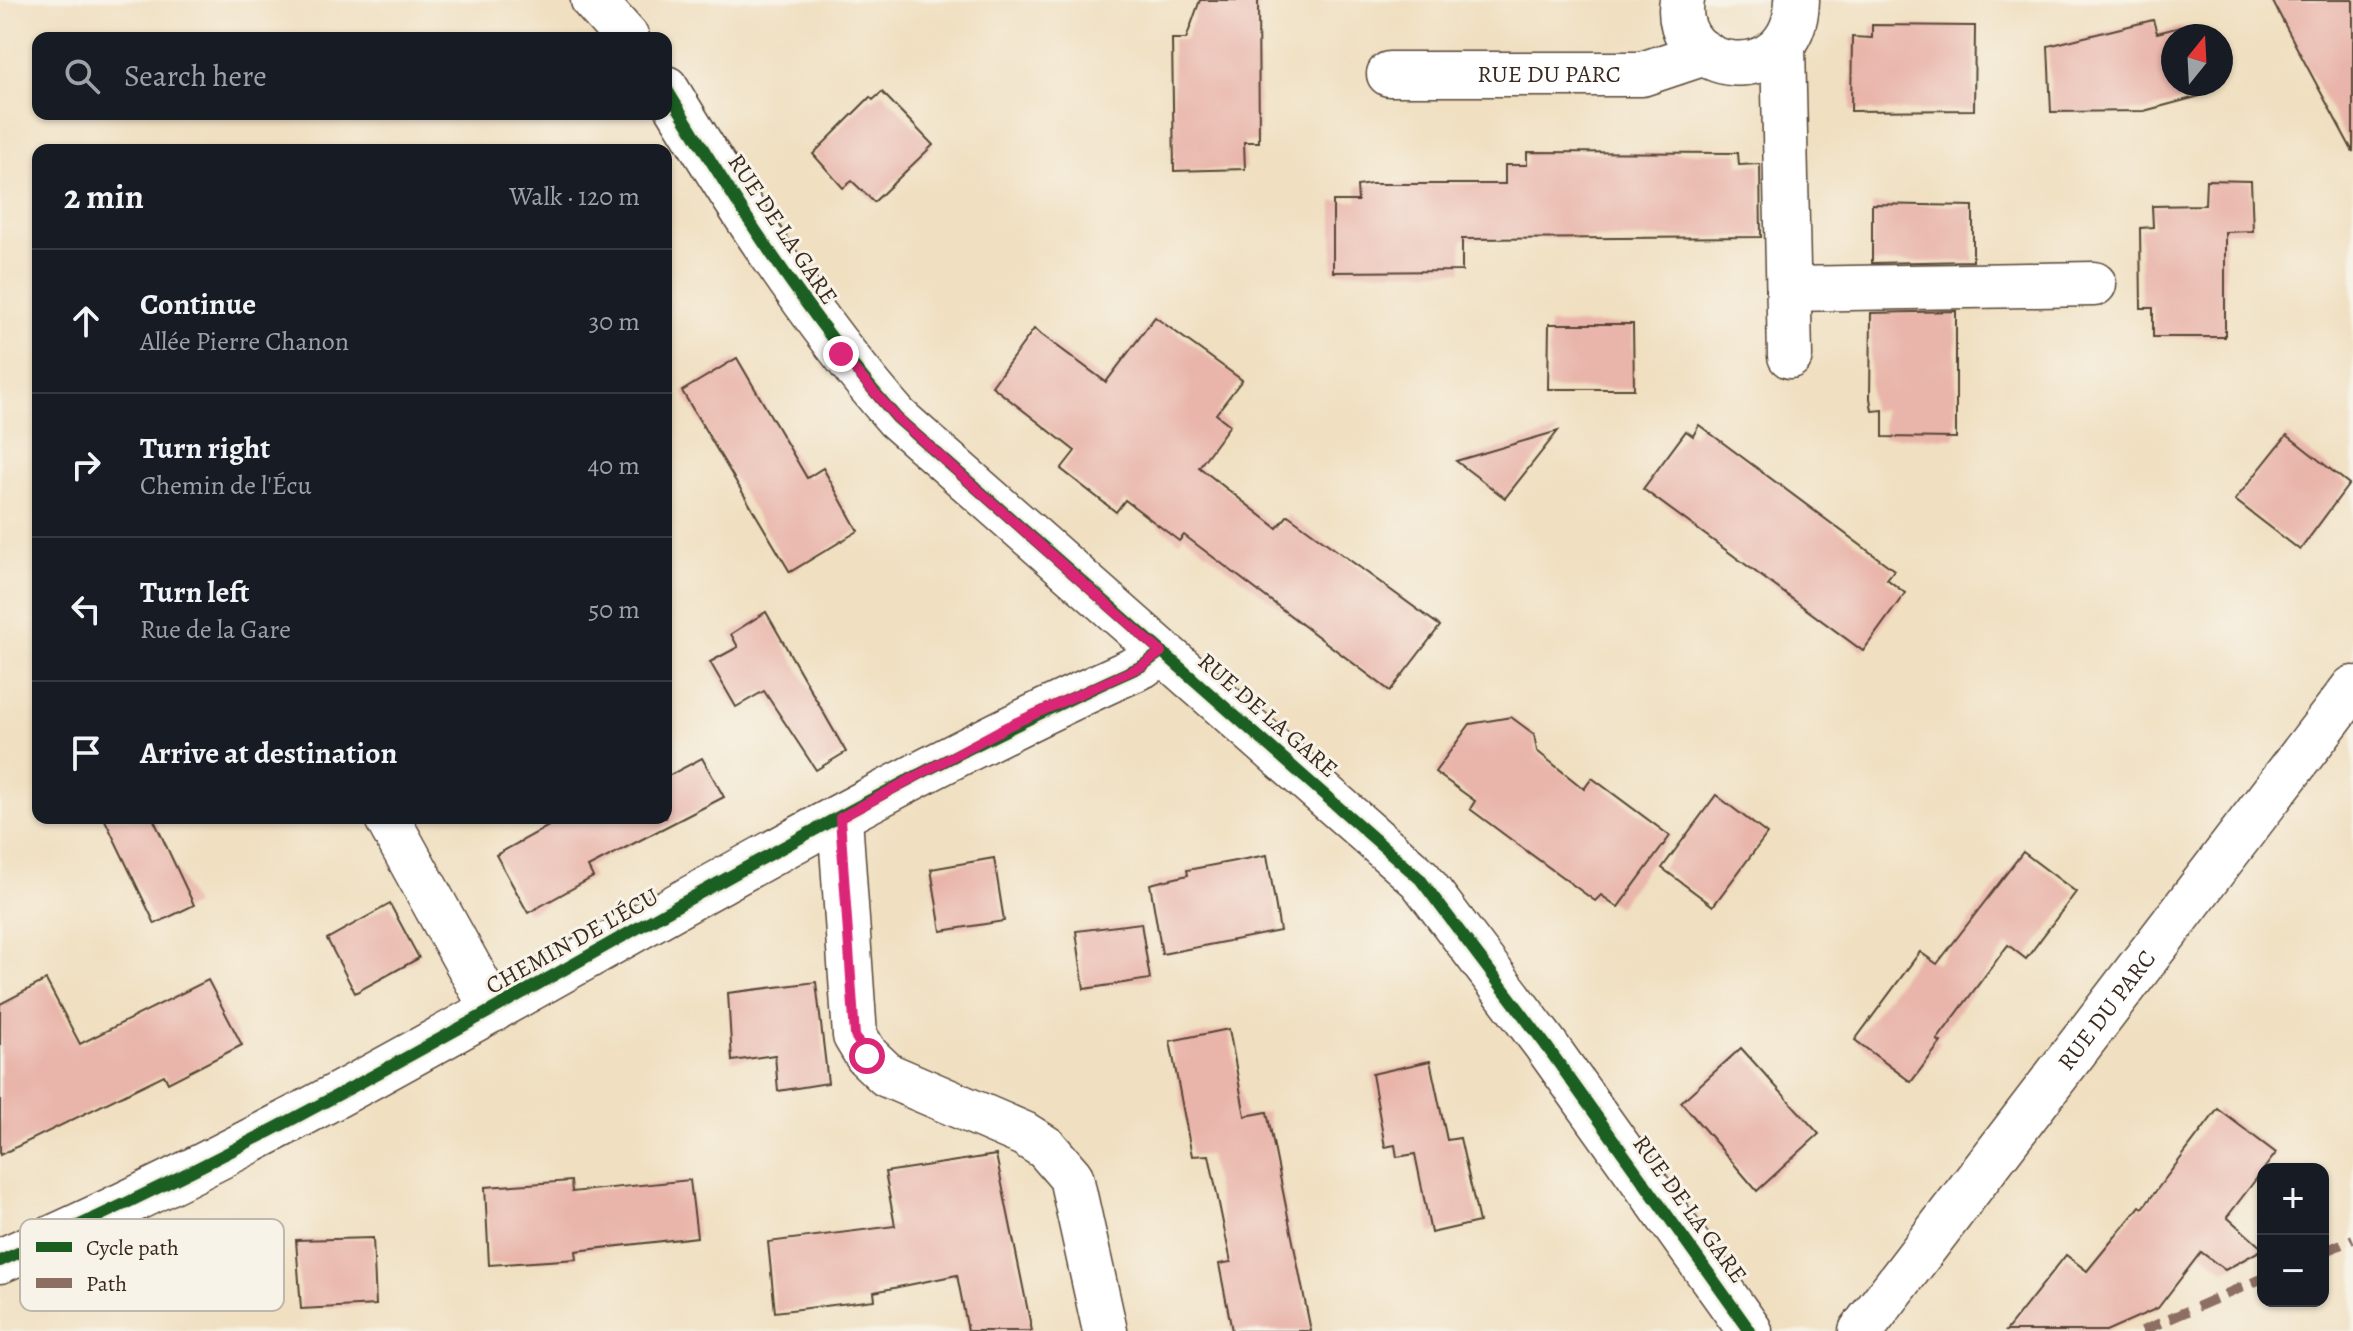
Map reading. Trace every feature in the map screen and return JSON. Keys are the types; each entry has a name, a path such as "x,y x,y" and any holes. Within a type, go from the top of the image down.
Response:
{"street":[{"path":"593,0 622,32"},
{"path":"1682,0 1685,28 1705,53 1718,61 1749,64 1783,46"},
{"path":"1790,356 1783,46 1795,25 1797,0"},
{"name":"RUE DU PARC","path":"1389,74 1642,74 1705,53"},
{"name":"RUE DE LA GARE","path":"672,98 743,215 841,354 888,407 1420,879 1545,1044 1750,1331"},
{"path":"1789,289 2094,284"},
{"name":"CHEMIN DE L'ÉCU","path":"97,1219 326,1103 1008,726 1142,666 1161,652"},
{"name":"RUE DU PARC","path":"1861,1331 2346,713"},
{"path":"840,818 855,1036 867,1056 887,1075 1024,1134 1046,1148 1071,1177 1105,1331"},
{"path":"390,824 493,1010"},
{"name":"CHEMIN DE L'ÉCU","path":"0,1261 20,1252"}],"building":[{"path":"1200,0 1258,0 1259,142 1244,142 1245,169 1174,171 1172,39 1186,39"},
{"path":"2272,0 2353,0 2353,152 2297,48"},
{"path":"2153,20 2157,33 2161,32 2161,96 2200,96 2144,111 2051,112 2048,46"},
{"path":"1872,25 1975,26 1974,110 1851,111 1852,37 1872,38"},
{"path":"882,92 933,145 874,202 852,181 843,188 813,154 870,97 873,100"},
{"path":"1527,152 1738,153 1739,165 1760,164 1761,237 1462,239 1462,271 1333,272 1333,201 1358,201 1357,186 1505,184 1505,165 1527,165"},
{"path":"2206,180 2251,181 2253,231 2225,232 2225,337 2153,337 2153,308 2141,308 2140,228 2153,227 2152,206 2205,205"},
{"path":"1872,204 1973,206 1973,261 1872,263"},
{"path":"1956,311 1956,438 1883,437 1883,410 1872,411 1870,398 1871,313"},
{"path":"1155,317 1242,380 1216,414 1230,425 1199,467 1277,528 1288,515 1440,626 1390,691 1184,535 1179,541 1125,500 1116,512 1061,469 1075,451 992,386 1034,329 1106,382"},
{"path":"1549,324 1633,324 1634,389 1548,389"},
{"path":"737,358 807,478 823,468 858,531 790,572 682,391"},
{"path":"1699,425 1894,570 1887,579 1905,593 1863,651 1643,489 1686,431 1693,436"},
{"path":"1558,431 1505,498 1456,461"},
{"path":"2287,435 2349,484 2300,550 2235,500"},
{"path":"766,612 846,752 816,770 764,691 736,707 710,662 738,647 731,634"},
{"path":"1511,717 1534,734 1537,751 1584,789 1592,778 1670,836 1618,907 1601,895 1595,901 1513,841 1470,809 1475,801 1435,772 1470,724"},
{"path":"702,758 724,797 672,824 672,774"},
{"path":"1716,795 1767,834 1713,906 1662,868"},
{"path":"107,824 156,824 194,905 155,924"},
{"path":"552,824 672,824 588,867 593,877 528,913 496,855"},
{"path":"2023,852 2076,892 2026,959 2008,945 1937,1040 1941,1042 1911,1082 1855,1040 1920,952 1937,964"},
{"path":"1267,855 1280,931 1162,954 1150,884 1188,875 1187,870"},
{"path":"994,858 1004,921 941,931 931,869"},
{"path":"390,904 419,958 355,993 327,939"},
{"path":"1141,923 1150,979 1084,989 1076,931"},
{"path":"46,980 80,1044 208,980 242,1045 168,1083 164,1075 0,1155 0,1004"},
{"path":"816,982 828,1083 778,1091 775,1055 732,1061 728,993"},
{"path":"1229,1029 1245,1116 1267,1112 1311,1331 1232,1331 1219,1264 1231,1262 1209,1155 1192,1156 1170,1041"},
{"path":"1741,1048 1819,1134 1757,1191 1681,1102"},
{"path":"1430,1061 1447,1140 1460,1138 1479,1222 1431,1233 1415,1154 1397,1157 1395,1145 1385,1147 1372,1074"},
{"path":"2218,1109 2276,1153 2268,1163 2257,1163 2257,1178 2227,1217 2257,1244 2257,1252 2225,1270 2201,1252 2158,1308 2106,1331 2006,1331 2066,1255 2087,1271 2140,1206 2143,1208"},
{"path":"996,1155 1032,1331 968,1331 957,1275 874,1292 875,1300 775,1312 768,1242 895,1226 885,1172"},
{"path":"690,1180 697,1237 576,1251 577,1259 489,1265 485,1187 571,1181 572,1192"},
{"path":"373,1238 376,1305 301,1309 296,1240"}],"marked path":[{"path":"2329,1249 2353,1239"},
{"path":"2142,1331 2257,1281"}],"cycle path":[{"path":"672,98 774,258 833,340 897,418 1420,879 1545,1044 1750,1331"},
{"path":"92,1219 290,1120 854,809 997,735 1142,666 1161,652"},
{"path":"0,1261 20,1252"}],"route":[{"path":"841,354 897,418 1161,652 1142,666 1008,726 840,818 855,1036 867,1056"}]}
